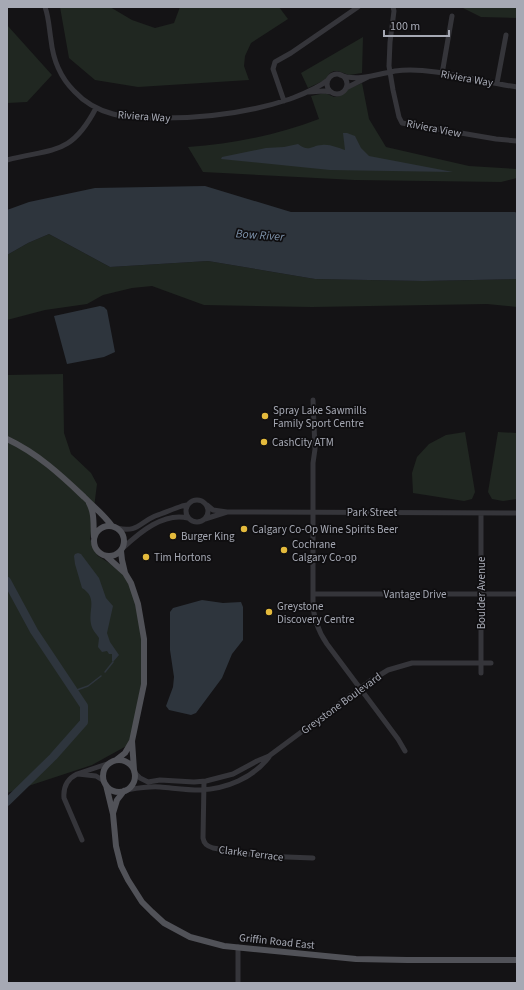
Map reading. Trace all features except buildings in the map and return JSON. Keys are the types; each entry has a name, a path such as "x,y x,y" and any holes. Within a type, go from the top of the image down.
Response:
{"main road":[{"path":"7,440 26,449 47,464 103,513 123,535 122,560 125,573"},
{"path":"86,498 93,512 95,548 125,573 131,583 138,604 145,653 142,697 132,741 134,782 125,790 114,791 105,783 104,771 113,761 125,753 132,741"},
{"path":"94,539 95,534 102,527 115,527"},
{"path":"106,556 115,555 122,549"},
{"path":"113,761 126,762 134,771"},
{"name":"Griffin Road East","path":"105,783 112,814 114,838 121,866 134,890 142,902 164,923 190,937 212,943 238,947 379,960 517,960"},
{"name":"Griffin Road East","path":"112,814 117,800 125,790"}],"street":[{"name":"Riviera Way","path":"45,7 50,26 52,50 60,73 73,91 84,101 104,112 122,116 172,118 205,117 247,111 284,101 308,92 335,75 352,78 410,70 517,87"},
{"path":"284,101 273,69 275,62 291,53 358,7"},
{"path":"389,72 389,48 394,13 393,7"},
{"path":"442,74 452,16"},
{"path":"497,84 506,35"},
{"name":"Riviera View","path":"389,72 399,117 402,123 517,142"},
{"path":"340,75 346,79 346,88"},
{"name":"Riviera Way","path":"308,92 324,91 333,94 342,93 346,88 370,76"},
{"path":"328,80 327,87 333,94"},
{"path":"7,160 53,150 66,144 78,136 83,130 96,108"},
{"path":"313,400 315,449 313,594 315,616 321,635 401,742 405,751"},
{"path":"122,549 140,533 158,522 170,517 178,516 200,522 208,513 207,505 201,500 197,499 191,501 187,505 185,512 188,518"},
{"path":"115,527 127,530 133,529 155,516 187,505"},
{"name":"Park Street","path":"207,505 213,510 227,512 517,513"},
{"name":"Park Street","path":"205,518 227,512"},
{"name":"Boulder Avenue","path":"480,673 481,513"},
{"name":"Vantage Drive","path":"313,594 517,594"},
{"name":"Greystone Boulevard","path":"134,771 140,778 148,782 160,780 204,782 216,780 233,774 269,756 388,670 405,664 420,662 491,663"},
{"name":"Greystone Boulevard","path":"125,790 153,787 185,790 224,786 242,779 261,767 269,756"},
{"path":"82,840 64,795 66,783 72,776 113,761"},
{"path":"77,774 96,776 105,783"},
{"name":"Clarke Terrace","path":"204,782 203,838 207,846 261,856 313,858"},
{"path":"238,947 238,983"}],"shaded area":[{"path":"60,7 110,7 132,20 155,28 174,23 180,7 279,7 288,19 251,43 245,56 244,66 249,80 138,87 95,80 69,58"},
{"path":"461,7 517,7 517,18 481,17"},
{"path":"7,25 52,75 27,102 7,103"},
{"path":"363,37 362,73 349,75 334,71 330,73 325,80 308,88 301,73"},
{"path":"362,83 369,119 386,147 469,166 517,169 517,178 501,182 355,180 203,172 188,147 222,144 255,138 303,125 319,119 311,96 325,93 334,97 340,96 348,89"},
{"path":"49,234 110,267 208,261 315,279 423,281 517,279 517,307 487,304 312,307 204,305 152,286 132,288 103,295 87,304 45,310 7,320 7,255 28,243"},
{"path":"63,374 64,433 71,454 91,473 97,484 90,539 98,556 125,573 138,604 144,669 130,744 92,765 7,793 7,375"},
{"path":"465,432 475,492 472,499 464,501 413,493 412,473 417,457 429,444 446,435"},
{"path":"498,432 517,433 517,499 503,501 492,499 488,492"}],"water":[{"path":"343,133 355,136 361,148 369,156 453,172 330,170 221,159 222,157 266,148 284,147 298,144 305,148 325,145 345,150"},
{"name":"Bow River","path":"205,186 291,212 515,212 517,213 517,279 423,281 315,279 208,261 110,267 49,234 28,243 7,255 7,210 29,202 95,188"},
{"path":"100,306 107,310 115,352 104,357 67,364 54,316"},
{"path":"78,553 81,554 99,578 106,598 113,606 107,633 110,642 119,655 113,662 112,654 109,654 107,651 102,652 98,647 99,638 93,630 90,619 90,596 82,588 75,564 74,556"},
{"path":"202,600 223,603 241,602 243,607 243,640 232,654 222,678 196,713 191,715 169,710 166,706 173,687 174,677 170,650 170,612 173,608"}],"waterway":[{"path":"7,581 34,631 84,706 84,722 53,757 7,802"},
{"path":"105,672 113,662"},
{"path":"74,691 88,686 101,676"}],"place":[{"name":"Spray Lake Sawmills Family Sport Centre","path":"265,416"},
{"name":"CashCity ATM","path":"264,442"},
{"name":"Calgary Co-Op Wine Spirits Beer","path":"244,529"},
{"name":"Burger King","path":"173,536"},
{"name":"Cochrane Calgary Co-op","path":"284,550"},
{"name":"Tim Hortons","path":"146,557"},
{"name":"Greystone Discovery Centre","path":"269,612"}]}
